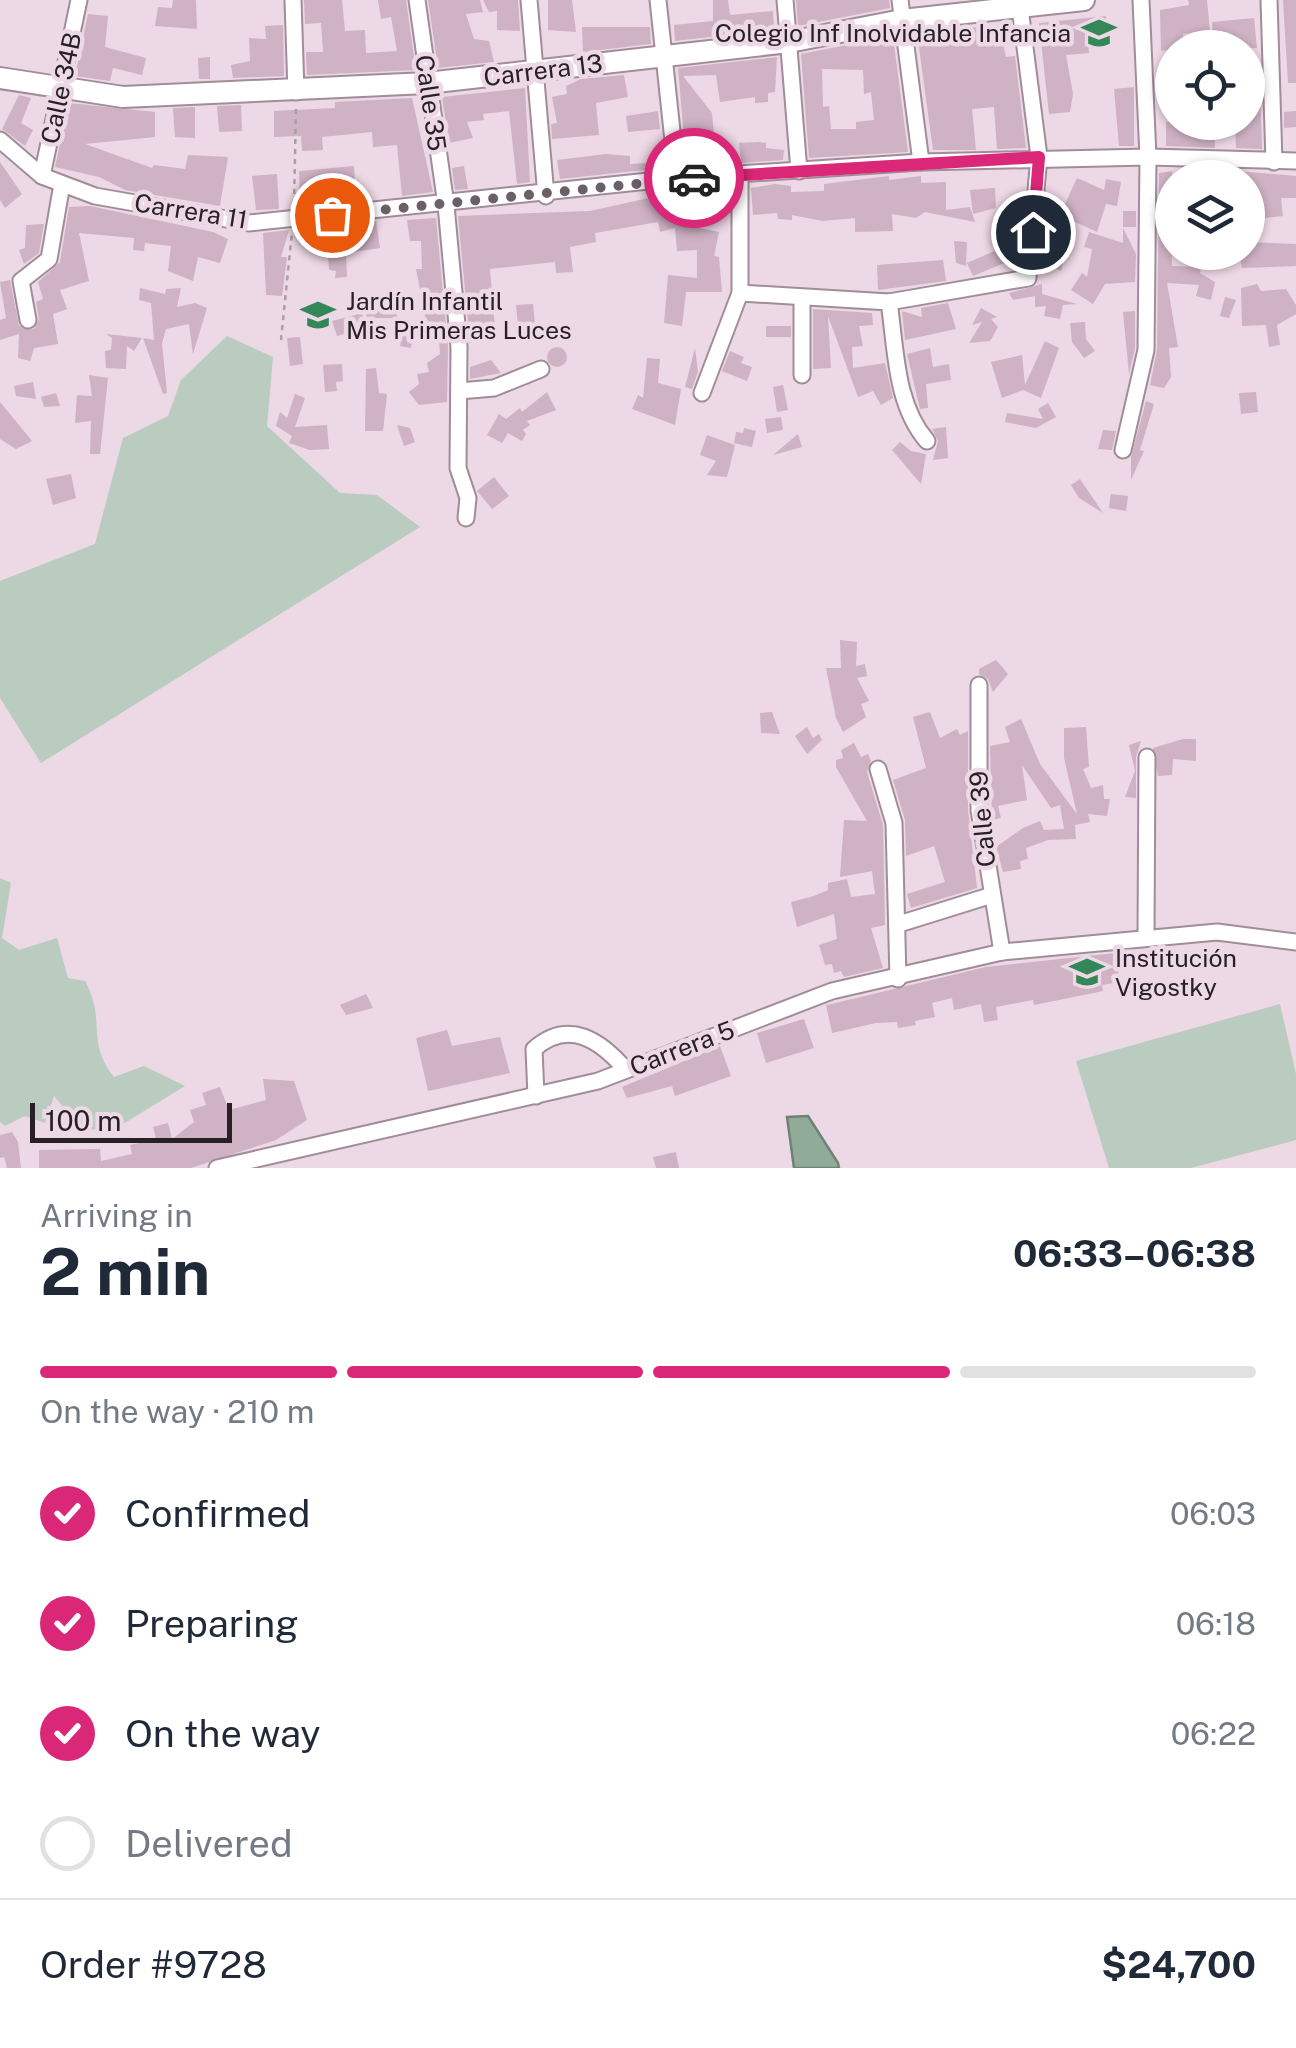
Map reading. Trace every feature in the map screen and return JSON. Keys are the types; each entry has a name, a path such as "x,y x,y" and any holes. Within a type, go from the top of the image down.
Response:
{"street":[{"name":"Calle 34B","path":"42,176 79,0"},
{"path":"293,0 296,92"},
{"name":"Calle 35","path":"417,0 446,205 459,391 458,468 468,498 466,518"},
{"path":"530,0 546,196"},
{"path":"658,0 677,178"},
{"path":"785,0 800,171"},
{"name":"Carrera 13","path":"0,78 122,97 427,84 789,42 901,10 1084,0"},
{"path":"1122,450 1146,350 1148,156 1141,0"},
{"path":"1269,0 1274,162"},
{"path":"740,293 889,302 1028,278 1039,157 1019,4"},
{"path":"901,10 920,162"},
{"name":"Carrera 11","path":"0,140 42,176 95,196 249,223 546,196 677,178 740,177 920,162 1148,156 1296,162"},
{"path":"702,393 740,293 740,177"},
{"path":"28,320 20,281 49,258 62,184"},
{"path":"802,298 802,375"},
{"path":"889,302 903,396 916,428 927,442"},
{"path":"459,391 494,388 541,368"},
{"name":"Calle 39","path":"979,685 976,765 990,896 1002,952"},
{"path":"1146,935 1147,757"},
{"path":"878,769 894,822 898,979"},
{"path":"899,924 990,896"},
{"name":"Carrera 5","path":"217,1168 536,1096 626,1070 832,992 1002,952 1146,935 1216,932 1296,942"},
{"path":"536,1096 534,1049 552,1037 571,1033 592,1038 626,1070"}],"shaded area":[{"path":"227,336 273,357 267,426 340,493 377,495 420,527 41,763 0,698 0,581 95,544 123,438 168,416 181,380"},
{"path":"0,878 11,883 2,938 19,950 57,938 68,978 85,981 91,995 100,1052 114,1077 144,1066 185,1086 123,1124 84,1131 54,1096 45,1123 25,1116 5,1126 0,1122"},
{"path":"1280,1004 1296,1074 1296,1140 1191,1168 1109,1168 1076,1061"},
{"path":"808,1116 839,1168 794,1168 787,1117"}],"building":[{"path":"173,0 196,0 197,29 155,26 158,7 172,8"},
{"path":"304,0 342,0 345,31 365,30 366,53 397,51 391,17 381,19 378,0 406,0 416,70 307,75 306,52 323,52 321,23 305,24"},
{"path":"428,0 480,0 483,12 466,14 474,39 489,41 494,62 438,68"},
{"path":"483,0 518,0 520,31 497,30 497,11 489,12"},
{"path":"548,0 572,0 576,32 548,30"},
{"path":"713,0 728,0 730,15 773,11 774,30 675,41 674,25 713,21"},
{"path":"796,0 889,0 890,8 798,26"},
{"path":"1188,0 1207,0 1210,30 1160,30 1160,10 1189,5"},
{"path":"1283,0 1296,0 1296,83 1288,83"},
{"path":"88,14 108,16 105,47 146,58 142,75 113,68 110,81 75,76"},
{"path":"1106,16 1108,41 1088,42 1089,53 1066,55 1073,94 1070,112 1049,114 1039,23"},
{"path":"1254,18 1255,30 1212,30 1212,22"},
{"path":"283,25 284,76 233,78 231,65 250,61 249,38 266,39 265,26"},
{"path":"999,25 1006,57 1015,56 1026,148 997,149 994,107 972,109 976,150 933,150 917,33"},
{"path":"582,27 650,27 651,44 583,52"},
{"path":"893,36 908,152 809,158 801,54","holes":["822,69 863,70 864,94 871,92 874,120 856,122 856,129 831,129 829,106 823,107"]},
{"path":"210,57 210,79 199,79 198,58"},
{"path":"777,57 775,92 768,93 768,102 755,103 755,97 720,102 716,75 683,76 712,113 714,134 684,138 678,68"},
{"path":"624,75 628,97 596,103 599,135 552,139 551,124 557,123 552,97 567,94 566,86 581,79"},
{"path":"1134,87 1134,146 1119,146 1114,89"},
{"path":"525,88 530,182 517,184 509,111 483,114 484,120 467,122 473,138 449,143 442,97"},
{"path":"19,95 31,98 21,123 33,130 25,146 2,129"},
{"path":"412,98 433,192 402,196 397,145 373,147 372,132 322,137 323,150 302,151 301,136 274,137 274,111 335,108 335,102"},
{"path":"69,103 155,112 155,137 85,144 152,168 154,165 185,169 188,155 228,157 220,206 125,190 99,177 55,167"},
{"path":"241,105 242,131 219,132 217,106"},
{"path":"195,107 195,138 175,137 173,108"},
{"path":"658,111 660,129 628,132 626,116"},
{"path":"1296,111 1296,127 1284,128 1284,112"},
{"path":"1166,140 1215,140 1215,148 1166,146"},
{"path":"1236,140 1262,140 1262,149 1236,148"},
{"path":"739,143 766,143 766,148 784,150 783,160 741,163"},
{"path":"606,154 630,156 630,164 663,162 663,168 560,179 557,160"},
{"path":"0,162 22,194 5,208 0,200"},
{"path":"354,166 356,200 300,205 299,171"},
{"path":"464,166 468,189 455,190 452,168"},
{"path":"1265,173 1296,176 1296,198 1281,198 1283,216 1265,218"},
{"path":"277,174 279,209 256,210 252,176"},
{"path":"889,176 889,180 921,176 921,183 946,182 946,210 970,207 975,222 925,212 916,218 892,214 893,231 855,232 855,218 823,221 792,215 792,220 778,219 777,213 753,215 751,188 775,184 791,186 791,192 824,191 824,184"},
{"path":"1077,178 1104,190 1106,179 1121,182 1117,206 1106,204 1097,232 1060,215"},
{"path":"694,188 699,228 719,232 714,256 719,257 722,292 686,292 682,326 664,323 668,275 697,278 697,250 677,251 675,228 660,232 658,222 595,233 596,242 570,247 573,272 556,273 555,262 490,269 496,340 470,343 458,216 590,211"},
{"path":"995,188 996,208 973,214 970,190"},
{"path":"90,206 213,232 228,239 220,263 198,257 193,281 168,271 171,246 145,243 144,251 133,250 134,238 79,233 89,281 60,290 67,309 53,314 58,344 34,348 30,361 18,358 19,334 0,340 0,320 6,318 0,282 10,280 19,326 34,329 39,319 36,302 43,299 38,282 60,262 69,207"},
{"path":"1123,211 1136,211 1136,227 1123,227"},
{"path":"436,218 448,347 447,402 419,405 409,392 419,384 417,374 429,372 427,363 440,354 438,323 426,321 416,269 422,269 421,241 410,241 407,220"},
{"path":"376,221 380,248 346,253 347,277 335,278 336,271 329,270 326,226"},
{"path":"44,224 39,253 24,264 19,250 25,248 26,225"},
{"path":"1123,228 1136,254 1135,282 1105,284 1093,304 1071,290 1082,273 1087,277 1092,249 1084,247 1089,232 1123,243"},
{"path":"289,230 281,257 287,257 282,296 266,295 263,233"},
{"path":"1020,240 1019,257 973,276 967,263"},
{"path":"954,241 967,242 966,266 956,263"},
{"path":"1265,243 1296,244 1296,266 1265,267"},
{"path":"1042,248 1065,255 1061,271 1041,262"},
{"path":"943,260 946,281 878,290 877,265"},
{"path":"1158,270 1200,270 1215,282 1211,300 1196,296 1199,285 1167,283 1178,347 1169,348 1171,377 1164,388 1150,385 1157,350"},
{"path":"1042,284 1042,294 1077,304 1063,305 1060,319 1044,316 1046,306 1035,307 1035,296 1013,300 1009,293"},
{"path":"1257,284 1261,291 1286,289 1296,305 1296,314 1277,325 1280,345 1269,347 1266,325 1242,326 1241,288"},
{"path":"140,288 165,294 166,289 181,288 177,307 195,303 207,308 193,354 189,324 166,329 162,343 167,393 163,394 143,338 154,340 151,303 139,300"},
{"path":"1225,297 1236,300 1229,318 1220,316"},
{"path":"398,298 397,318 367,318 365,309 381,304 381,299"},
{"path":"948,303 956,329 905,340 902,311 922,317 921,308"},
{"path":"533,304 535,324 518,326 516,305"},
{"path":"981,308 997,317 991,319 998,327 990,341 969,343 982,322 972,325"},
{"path":"813,309 872,313 873,325 859,326 863,346 852,347 853,368 885,363 893,398 881,405 873,391 858,397 828,316 831,368 813,369"},
{"path":"1135,311 1135,349 1129,374 1123,312"},
{"path":"362,313 366,328 337,336 332,321"},
{"path":"1085,322 1086,339 1095,351 1084,358 1072,342 1070,323"},
{"path":"766,326 791,326 791,337 766,337"},
{"path":"403,328 414,330 411,348 400,346"},
{"path":"106,334 142,338 134,351 127,346 126,369 106,368 105,351 111,350 112,338"},
{"path":"300,337 303,364 290,366 287,338"},
{"path":"1045,341 1059,348 1041,398 1023,390 1002,398 991,362 1022,355 1025,385"},
{"path":"557,347 567,357 557,367 547,357"},
{"path":"695,348 698,372 692,389 685,387"},
{"path":"930,348 933,367 949,364 951,380 926,384 928,408 920,409 907,354"},
{"path":"730,351 744,357 741,363 752,367 747,381 722,371"},
{"path":"647,358 660,359 658,383 681,389 675,425 632,409 638,395 643,398"},
{"path":"491,360 501,373 470,379 470,367"},
{"path":"342,364 343,381 336,382 337,391 325,392 323,365"},
{"path":"376,368 379,393 387,394 383,431 365,431 366,369"},
{"path":"89,375 108,378 100,454 90,454 91,421 75,423 77,395 92,396"},
{"path":"33,382 36,399 16,396 14,386"},
{"path":"783,385 788,410 777,412 773,387"},
{"path":"547,392 556,410 527,421 530,425 523,430 526,434 522,441 508,433 502,443 487,435 499,414 506,419 520,408 522,412"},
{"path":"1256,392 1258,412 1241,414 1239,393"},
{"path":"56,393 60,406 44,407 41,397"},
{"path":"295,394 305,398 295,427 327,425 329,449 310,450 289,443 292,436 276,426 280,412 287,418"},
{"path":"1146,401 1154,404 1140,450 1144,451 1131,480 1131,457"},
{"path":"0,402 32,441 16,449 0,439"},
{"path":"1048,403 1056,417 1036,428 1005,422 1007,413 1043,419 1038,409"},
{"path":"781,417 783,430 767,433 765,419"},
{"path":"397,425 410,428 415,442 404,446"},
{"path":"946,427 948,458 933,460 938,441 932,429"},
{"path":"744,428 756,431 752,447 734,443 736,432 743,433"},
{"path":"1103,430 1116,431 1112,450 1098,449"},
{"path":"798,434 802,447 773,455"},
{"path":"707,435 735,445 727,477 707,475 716,461 700,455"},
{"path":"900,442 911,451 926,454 921,484 892,450"},
{"path":"71,474 76,498 53,505 46,479"},
{"path":"494,477 509,496 492,509 477,491"},
{"path":"1080,479 1103,513 1079,498 1071,485"},
{"path":"1111,494 1128,496 1126,511 1109,508"},
{"path":"840,640 857,642 856,666 865,664 867,676 857,678 869,701 861,704 866,717 843,732 836,718 826,668 841,668"},
{"path":"996,660 1008,674 993,692 979,669"},
{"path":"772,712 780,734 761,733 760,713"},
{"path":"930,712 940,738 957,729 960,735 968,731 968,810 977,888 911,908 907,894 945,882 934,846 906,856 905,820 893,780 926,768 913,717"},
{"path":"1021,719 1040,764 1077,814 1064,758 1064,728 1086,727 1089,767 1083,769 1091,788 1103,785 1104,799 1110,799 1107,816 1088,814 1090,822 1075,825 1076,839 1048,840 1026,848 1028,859 1020,861 1021,869 1003,872 996,847 1040,821 1044,830 1064,829 1060,805 1051,808 1022,765 1027,800 998,806 1001,818 992,820 990,746 1010,742 1005,727"},
{"path":"807,727 813,738 819,734 822,740 807,754 795,736"},
{"path":"1196,739 1196,761 1173,759 1172,775 1158,776 1153,748"},
{"path":"1141,741 1136,757 1136,798 1125,797 1135,771 1129,745"},
{"path":"854,743 861,757 868,754 871,761 867,772 883,825 885,925 871,928 883,968 844,977 841,971 834,973 832,964 825,965 819,945 837,939 834,914 797,927 791,902 828,890 828,883 847,879 851,897 875,894 872,871 840,877 844,820 867,821 836,767 836,760 843,758 841,750"},
{"path":"1115,953 1120,982 1102,985 1103,991 1034,1005 1033,1000 996,1007 998,1020 984,1022 981,1004 954,1010 952,998 932,1003 935,1017 915,1021 916,1025 898,1028 897,1022 876,1023 832,1033 826,1005 986,967"},
{"path":"366,994 373,1008 346,1015 340,1005"},
{"path":"804,1019 814,1048 766,1063 757,1033"},
{"path":"447,1030 452,1046 500,1037 510,1073 428,1091 416,1038"},
{"path":"720,1046 731,1076 675,1096 672,1086 627,1098 622,1087"},
{"path":"263,1079 294,1081 307,1120 276,1140 191,1168 39,1168 39,1150 100,1149 101,1161 132,1154 130,1145 156,1139 153,1127 168,1123 172,1139 194,1122 190,1110 206,1105 202,1093 220,1087 229,1110 266,1100"},
{"path":"12,1132 18,1142 21,1168 7,1168 4,1157 0,1158 0,1135"},
{"path":"676,1152 679,1168 656,1168 653,1157"}],"way so far":[{"path":"332,215 694,178"}],"place":[{"name":"Colegio Inf Inolvidable Infancia","path":"1099,33"},
{"name":"Jardín Infantil Mis Primeras Luces","path":"318,315"},
{"name":"Institución Vigostky","path":"1087,972"}],"route":[{"path":"694,178 1039,157 1033,232"}]}
